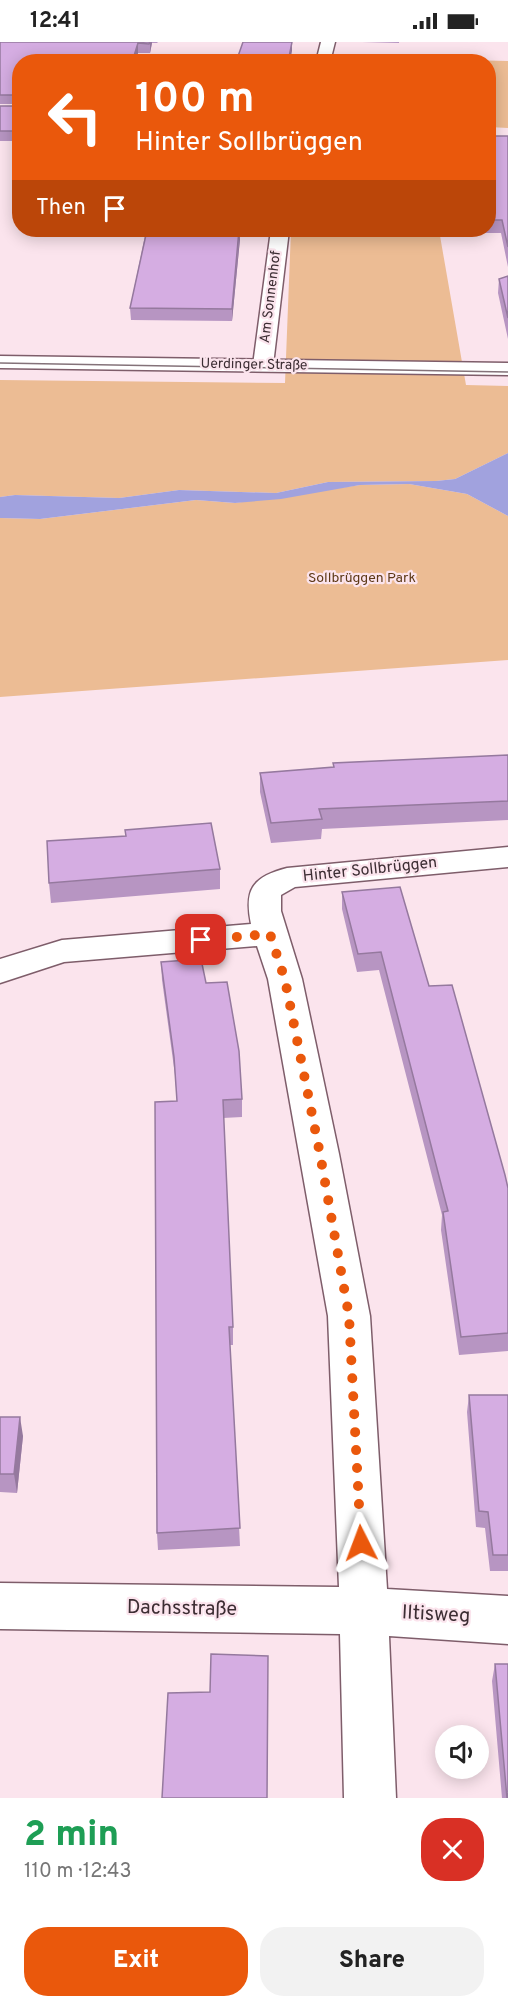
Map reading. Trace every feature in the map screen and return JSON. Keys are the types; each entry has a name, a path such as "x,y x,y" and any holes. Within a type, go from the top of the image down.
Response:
{"street":[{"name":"Am Sonnenhof","path":"263,366 279,237"},
{"name":"Uerdinger Straße","path":"0,362 508,369"},
{"name":"Hinter Sollbrüggen","path":"270,934 265,911 265,891 287,878 508,857"},
{"path":"0,970 62,951 270,934 285,980 320,1154 349,1316 364,1611 370,1798"},
{"name":"Dachsstraße","path":"0,1606 364,1611"},
{"name":"Iltisweg","path":"364,1611 508,1620"}],"green space":[{"path":"0,54 12,54 12,59"},
{"path":"496,61 508,61 508,128 496,127"},
{"path":"291,237 440,237 466,385 508,386 508,453 455,479 436,481 328,482 276,493 179,490 119,498 15,495 0,497 0,380 285,383"},
{"name":"Sollbrüggen Park","path":"409,484 467,494 508,516 508,660 0,697 0,518 40,519 196,500 235,503 360,485"}],"water":[{"path":"508,453 508,516 467,494 409,484 360,485 281,499 235,503 196,500 40,519 0,518 0,497 15,495 119,498 179,490 276,493 328,482 436,481 455,479"}],"building":[{"path":"0,42 150,42 149,44 138,43 135,54 12,54 12,95 0,95"},
{"path":"243,42 292,42 290,54 239,54"},
{"path":"0,106 12,106 12,131 0,131"},
{"path":"496,136 508,136 508,247 502,220 496,220"},
{"path":"145,237 238,237 232,309 130,308"},
{"path":"508,276 508,318 499,279"},
{"path":"508,755 508,801 319,809 322,819 271,823 260,773 334,767 333,763"},
{"path":"211,823 220,869 49,883 47,841 126,836 125,830"},
{"path":"400,887 429,986 452,985 505,1175 508,1188 508,1333 461,1337 443,1212 448,1211 381,952 358,954 342,892"},
{"path":"201,959 206,983 227,982 239,1051 242,1099 223,1100 233,1327 229,1327 240,1528 157,1533 155,1102 177,1101 174,1057 161,962"},
{"path":"469,1395 508,1395 508,1555 493,1555 488,1512 479,1511"},
{"path":"0,1417 20,1417 14,1474 0,1474"},
{"path":"211,1654 268,1656 267,1798 162,1798 168,1693 210,1692"},
{"path":"495,1664 508,1664 508,1798 507,1798"}],"tram line":[{"path":"0,363 508,372"}],"route":[{"path":"201,940 270,934 285,980 320,1154 349,1316 361,1543"}]}
